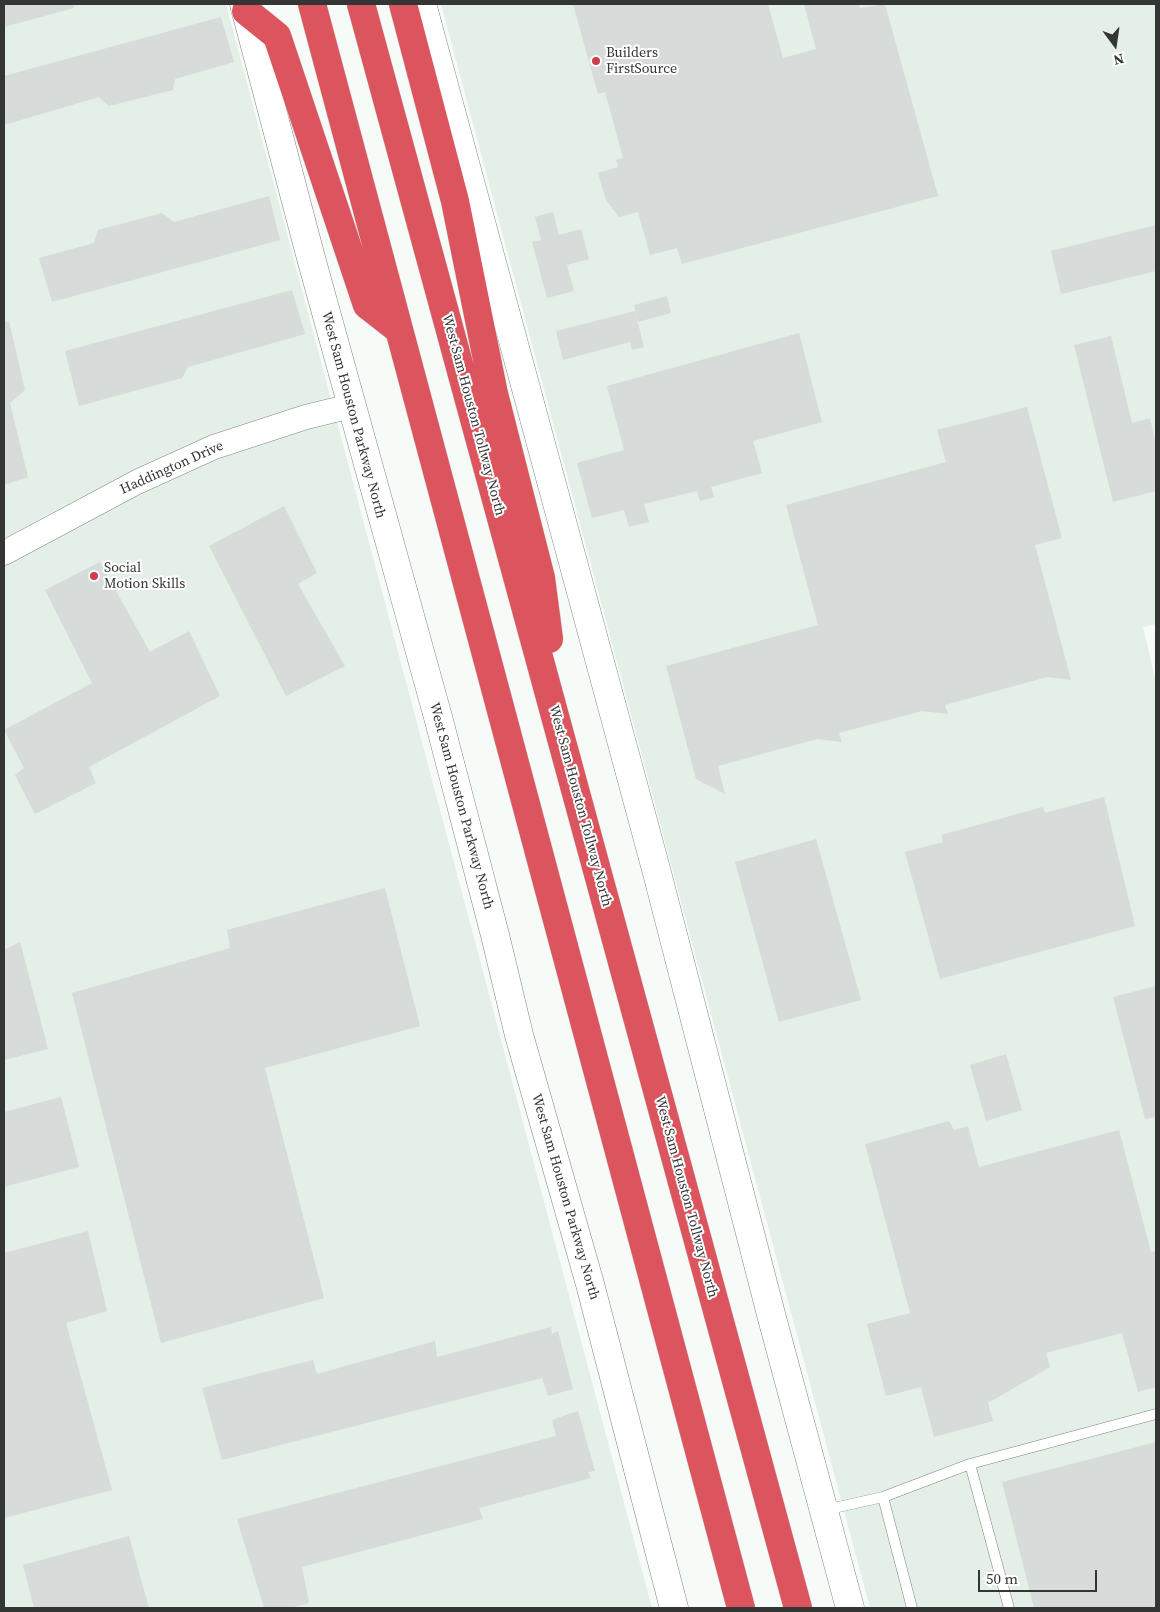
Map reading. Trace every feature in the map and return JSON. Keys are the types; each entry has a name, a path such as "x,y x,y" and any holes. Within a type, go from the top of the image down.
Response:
{"highway":[{"path":"312,4 741,1608"},
{"name":"West Sam Houston Tollway North","path":"361,4 798,1608"},
{"path":"403,4 455,201 494,394 541,578 561,737"},
{"path":"245,8 278,36 368,304 399,330"}],"main road":[{"path":"422,4 656,869 772,1318 850,1608"},
{"name":"West Sam Houston Parkway North","path":"245,8 351,406 438,717 519,1035 588,1277 674,1608"}],"street":[{"name":"Haddington Drive","path":"4,554 137,482 214,446 306,417 351,406"}],"lane":[{"path":"824,1510 883,1497 970,1464 1156,1414"},
{"path":"970,1464 1009,1608"},
{"path":"883,1497 912,1608"}],"shaded area":[{"path":"4,4 226,4 652,1608 4,1608"},
{"path":"441,4 1156,4 1156,624 1143,627 1156,682 1156,1608 870,1608"}],"building":[{"path":"4,4 74,4 74,8 4,27"},
{"path":"573,4 768,4 783,58 816,49 804,4 858,4 860,8 885,4 938,196 682,264 677,248 650,255 638,212 619,217 606,200 598,173 618,167 616,160 623,158 605,92 598,94"},
{"path":"221,17 234,62 175,79 173,90 109,106 99,97 4,125 4,76"},
{"path":"269,196 280,240 52,302 39,258 94,243 98,230 162,213 174,222"},
{"path":"553,212 559,235 581,229 589,259 567,265 574,291 547,298 532,242 541,240 535,217"},
{"path":"1156,225 1156,271 1061,294 1051,251"},
{"path":"292,290 305,334 188,367 182,378 79,406 65,351"},
{"path":"667,296 671,313 638,322 634,305"},
{"path":"635,311 644,347 632,350 630,342 563,360 556,331"},
{"path":"9,321 25,390 10,403 28,477 4,485 4,322"},
{"path":"799,333 822,422 753,441 762,473 711,487 714,497 700,501 697,491 644,504 649,522 629,527 624,510 592,518 577,463 624,450 607,386"},
{"path":"1111,336 1132,423 1150,418 1156,445 1156,491 1113,502 1074,345"},
{"path":"1027,407 1062,538 1035,545 1071,680 1047,677 945,705 948,714 922,711 839,733 842,742 817,739 718,766 725,794 696,779 666,666 818,625 786,505 946,462 937,430"},
{"path":"284,506 317,573 298,584 345,666 286,696 209,546"},
{"path":"100,562 150,652 189,631 220,696 89,767 96,783 35,814 15,775 24,768 4,730 92,683 45,590"},
{"path":"1104,797 1135,926 940,979 905,852 943,842 941,835 1043,807 1045,813"},
{"path":"816,839 861,1000 779,1022 735,862"},
{"path":"385,888 420,1026 265,1068 324,1298 161,1343 72,993 230,948 227,930"},
{"path":"20,942 48,1049 4,1060 4,950"},
{"path":"1156,986 1156,1117 1145,1119 1113,997"},
{"path":"1006,1054 1022,1110 986,1121 970,1065"},
{"path":"61,1097 79,1167 4,1187 4,1112"},
{"path":"949,1121 954,1130 968,1126 979,1167 1119,1130 1151,1252 1156,1251 1156,1387 1138,1392 1122,1333 1046,1353 1050,1367 988,1403 993,1421 934,1437 921,1387 886,1396 867,1324 910,1313 865,1144"},
{"path":"88,1231 107,1311 66,1323 112,1490 4,1518 4,1253"},
{"path":"551,1327 552,1334 558,1331 573,1389 548,1396 542,1378 222,1460 202,1388 313,1360 317,1374 435,1341 437,1357"},
{"path":"578,1411 595,1471 588,1472 591,1478 479,1508 483,1519 302,1567 309,1603 290,1608 264,1608 237,1519 556,1436 552,1420"},
{"path":"1156,1442 1156,1608 1034,1608 1002,1482"},
{"path":"129,1536 149,1608 34,1608 23,1565"}],"place":[{"name":"Builders FirstSource","path":"596,61"},
{"name":"Social Motion Skills","path":"94,576"}]}
